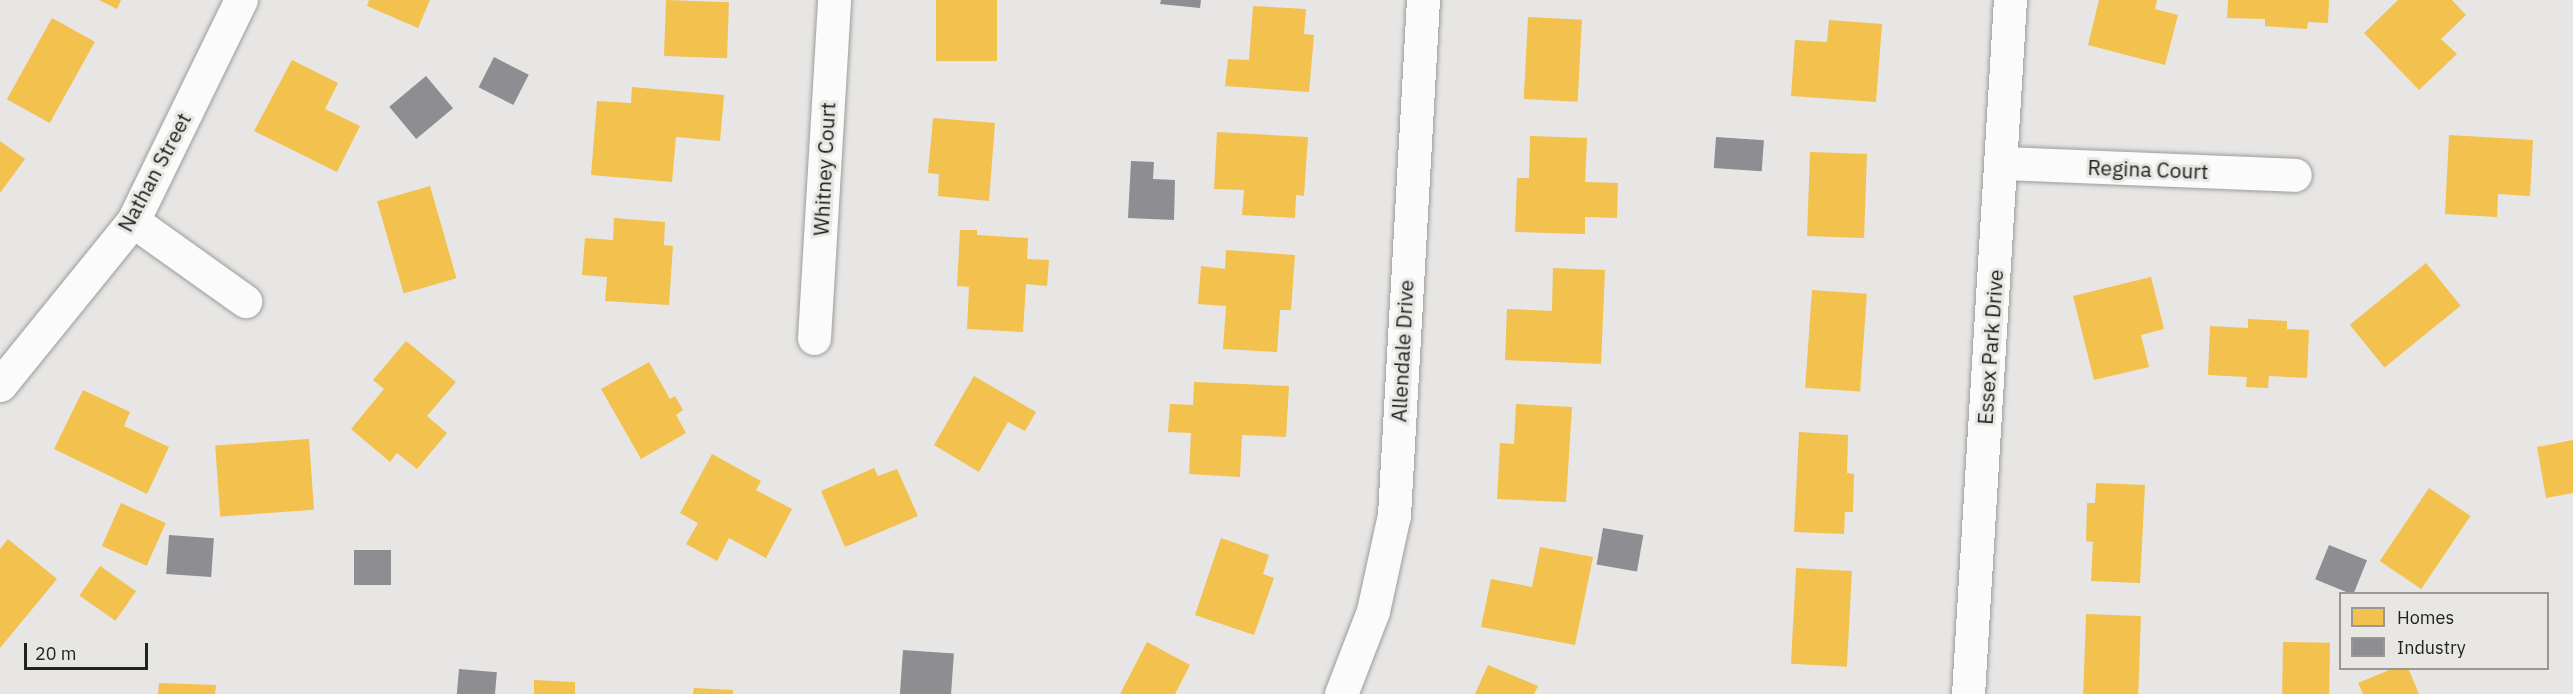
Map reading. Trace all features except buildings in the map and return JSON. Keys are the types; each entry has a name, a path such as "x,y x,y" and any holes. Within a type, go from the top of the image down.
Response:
{"street":[{"name":"Nathan Street","path":"0,385 133,221 241,0"},
{"name":"Whitney Court","path":"814,338 834,0"},
{"name":"Allendale Drive","path":"1341,694 1373,611 1394,515 1424,0"},
{"name":"Essex Park Drive","path":"1968,694 2002,163 2010,0"},
{"name":"Regina Court","path":"2002,163 2295,176"},
{"path":"133,221 245,301"}]}
